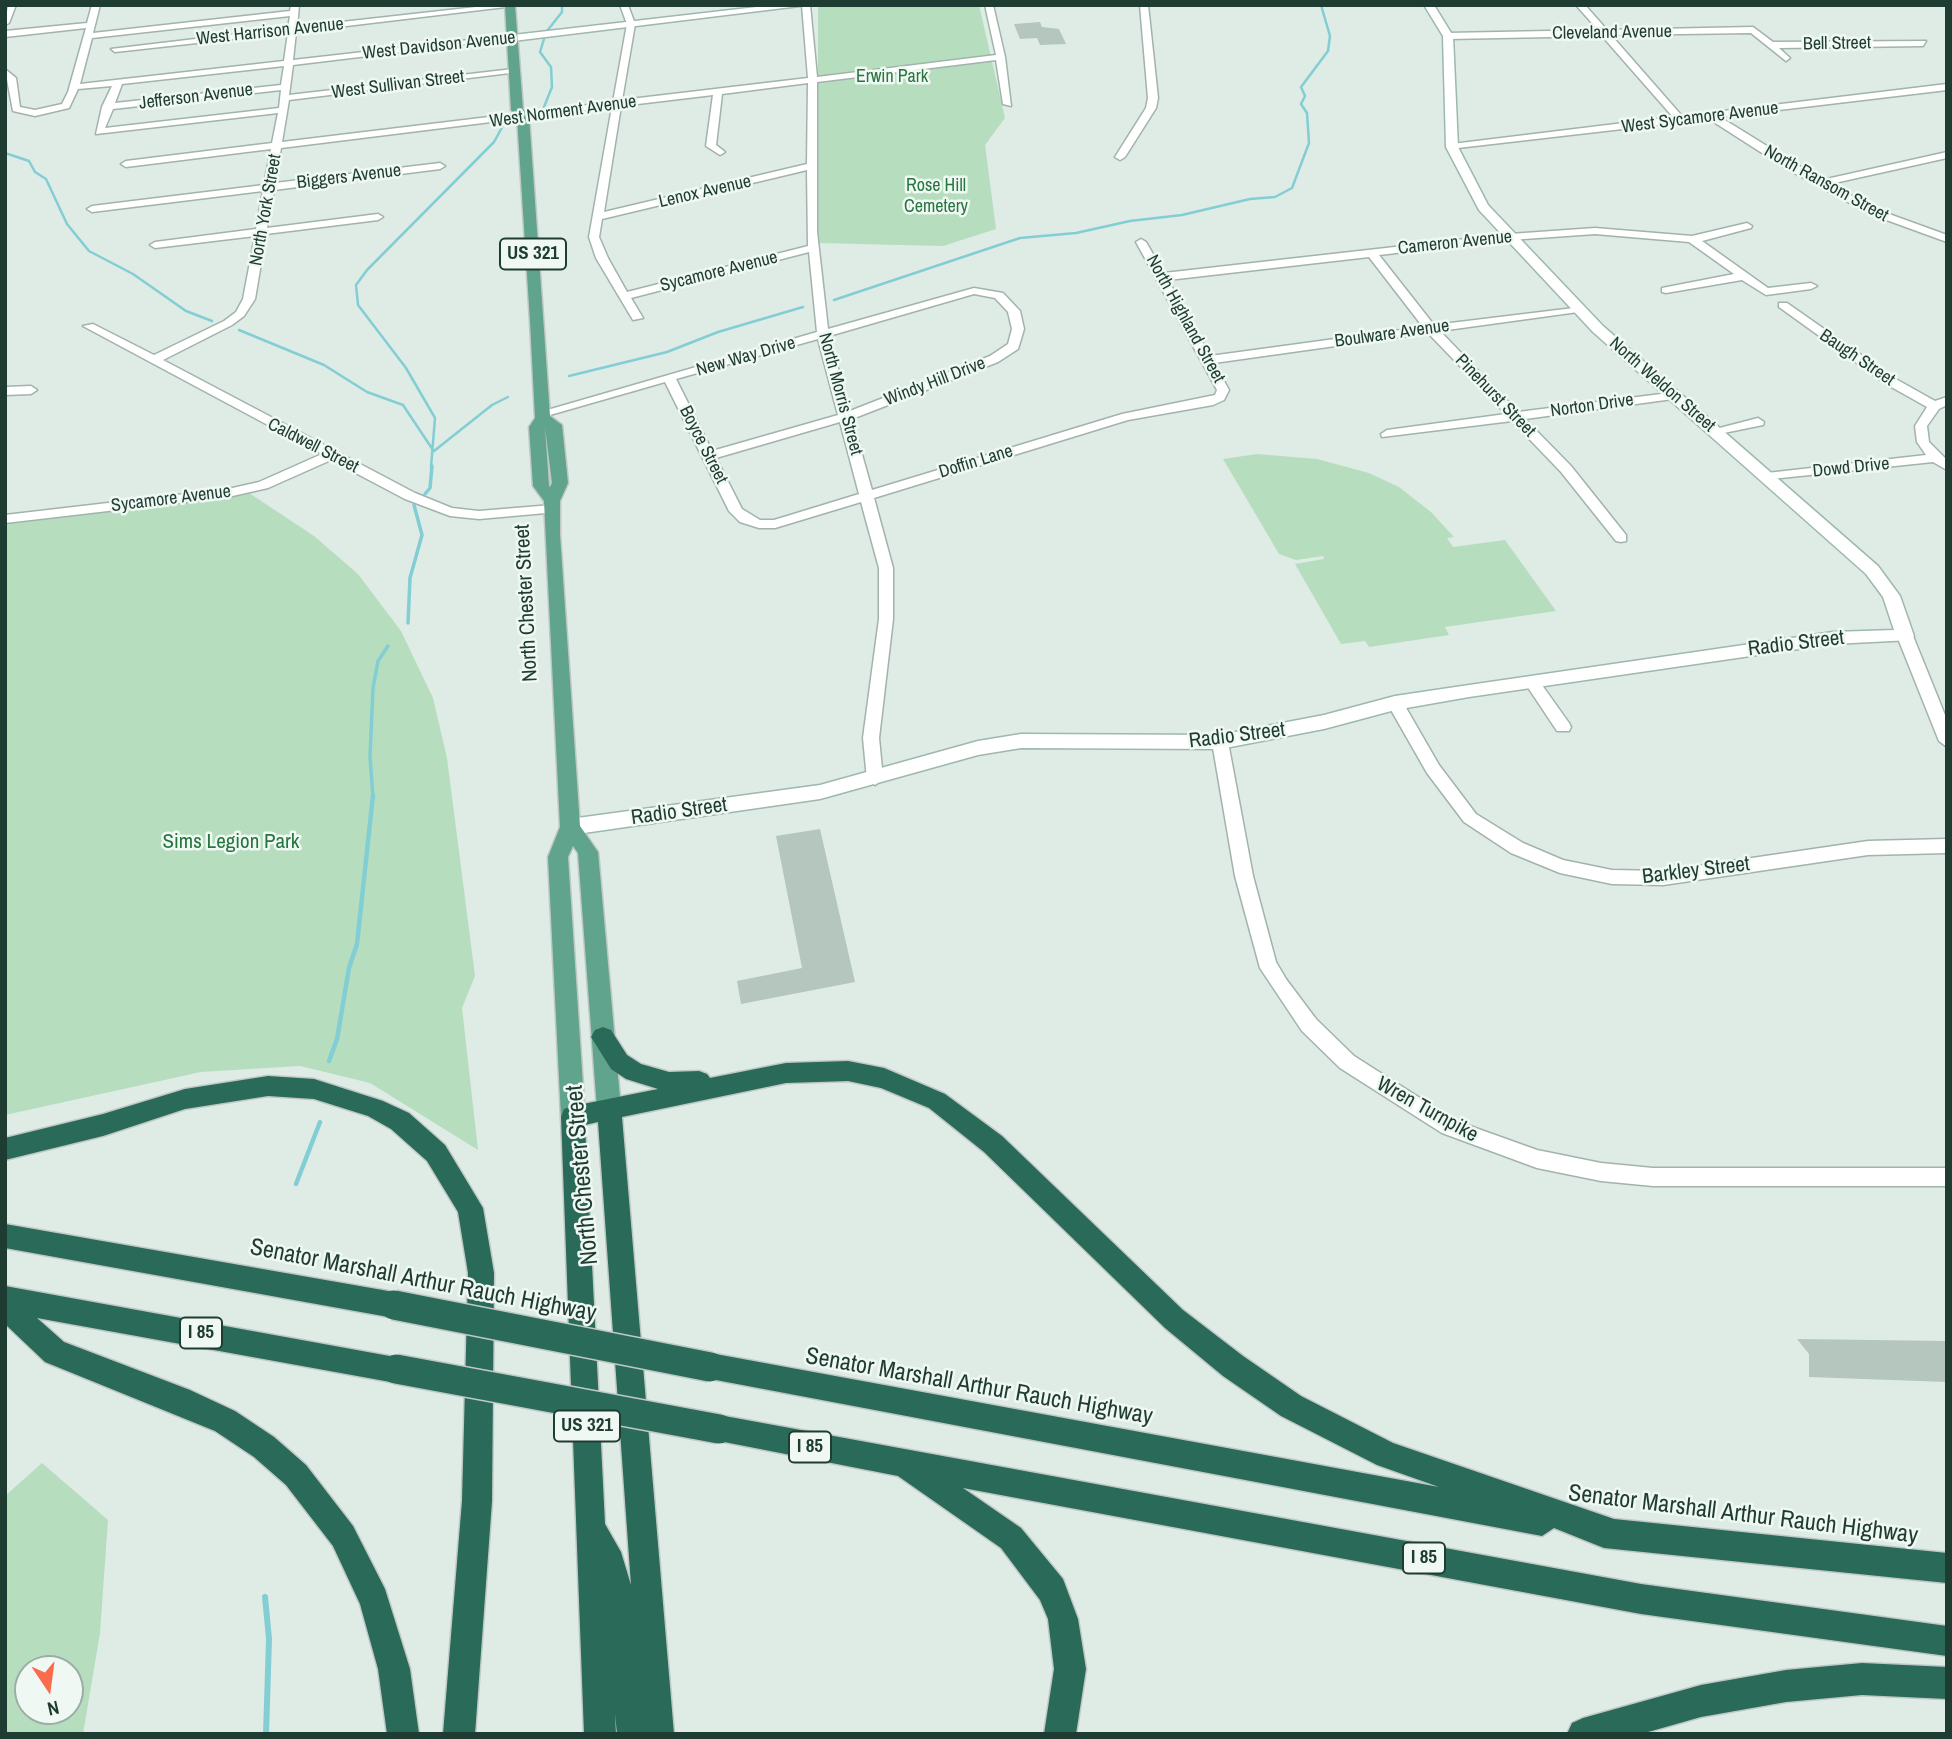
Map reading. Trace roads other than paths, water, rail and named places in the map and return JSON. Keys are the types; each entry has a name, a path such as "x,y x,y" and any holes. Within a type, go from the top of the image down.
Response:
{"highway":[{"path":"603,1037 619,1062 651,1079 669,1082 764,1078"},
{"path":"573,1118 806,1071 848,1071 884,1078 922,1092 993,1144 1174,1319 1233,1366 1291,1406 1387,1455 1617,1535"},
{"path":"5,1149 103,1125 185,1099 268,1086 314,1089 375,1108 400,1121 436,1153 470,1208 476,1230 481,1273 478,1501 459,1734"},
{"name":"North Chester Street","path":"609,1109 658,1734"},
{"name":"North Chester Street","path":"573,1118 600,1734"},
{"name":"Senator Marshall Arthur Rauch Highway","path":"5,1236 394,1305 710,1367 1617,1535 1947,1568"},
{"name":"I 85","path":"5,1299 902,1464 1050,1488 1642,1599 1947,1641"},
{"path":"5,1306 54,1352 179,1400 225,1421 264,1447 296,1475 343,1536 374,1600 394,1669 403,1734"},
{"path":"902,1464 1011,1538 1052,1590 1063,1619 1070,1669 1060,1734"},
{"path":"591,1528 610,1563 618,1591 633,1734"},
{"path":"1583,1734 1701,1701 1786,1686 1862,1679 1947,1683"}],"main road":[{"name":"North Chester Street","path":"510,6 522,37 513,72 517,110 523,116 543,416 537,427 541,486 552,505 570,827 558,857 573,1118"},
{"name":"North Chester Street","path":"523,116 530,110 529,89"},
{"name":"North Chester Street","path":"570,827 588,852 609,1109"}],"street":[{"path":"5,23 12,5"},
{"path":"5,72 11,78 14,106 27,112 66,106 75,87 96,5"},
{"path":"624,5 631,24 597,217 595,244 637,318"},
{"name":"West Davidson Avenue","path":"75,87 804,5"},
{"name":"North Morris Street","path":"804,5 812,30 813,248 823,335 869,496 886,568 887,588 871,738 875,779"},
{"path":"989,5 1008,104"},
{"path":"1120,156 1151,108 1153,99 1144,5"},
{"name":"North Weldon Street","path":"1429,5 1448,36 1452,147 1474,195 1578,309 1872,570 1891,596 1947,741"},
{"path":"1580,5 1679,120"},
{"name":"West Harrison Avenue","path":"115,49 510,6"},
{"path":"88,36 295,9"},
{"name":"North York Street","path":"154,360 214,331 246,307 284,110 295,9"},
{"path":"5,34 90,25"},
{"name":"Cleveland Avenue","path":"1448,36 1753,30 1770,45"},
{"name":"Bell Street","path":"1770,45 1923,43"},
{"name":"Bell Street","path":"1770,45 1786,58"},
{"name":"West Norment Avenue","path":"126,164 1001,57"},
{"name":"West Sullivan Street","path":"285,92 513,72"},
{"path":"118,83 99,132 284,110"},
{"name":"West Sycamore Avenue","path":"1452,147 1947,87"},
{"name":"Jefferson Avenue","path":"107,107 285,92"},
{"path":"718,92 711,146 720,152"},
{"name":"North Ransom Street","path":"1711,116 1820,183 1893,221 1947,239"},
{"path":"1820,183 1947,155"},
{"name":"Biggers Avenue","path":"92,209 440,166"},
{"name":"Lenox Avenue","path":"597,217 813,166"},
{"path":"155,245 379,217"},
{"name":"Cameron Avenue","path":"1163,277 1510,237 1603,231 1692,239 1710,237 1747,226"},
{"path":"1692,239 1766,292 1811,286"},
{"name":"North Highland Street","path":"1142,242 1223,390 1220,397"},
{"name":"Sycamore Avenue","path":"625,296 813,248"},
{"name":"Pinehurst Street","path":"1371,252 1431,329 1566,469 1621,538"},
{"path":"1666,290 1744,276"},
{"name":"New Way Drive","path":"543,416 954,296 989,291"},
{"name":"Windy Hill Drive","path":"708,456 845,417 1008,352 1014,346 1018,329 1014,311 999,295 989,291"},
{"name":"Baugh Street","path":"1783,305 1890,381 1940,403"},
{"name":"Boulware Avenue","path":"1207,360 1578,309"},
{"name":"Caldwell Street","path":"89,326 410,496 450,512 479,514 552,505"},
{"name":"Boyce Street","path":"670,379 736,511"},
{"path":"5,391 31,390"},
{"name":"Norton Drive","path":"1387,434 1673,395"},
{"name":"Doffin Lane","path":"736,511 744,519 759,524 775,524 1126,417 1209,402 1220,397"},
{"path":"1940,403 1922,426 1923,442 1941,462"},
{"path":"1714,431 1758,422"},
{"name":"Sycamore Avenue","path":"5,519 228,493 263,485 331,455"},
{"name":"Dowd Drive","path":"1766,477 1941,462"},
{"name":"Radio Street","path":"570,827 772,800 875,779 978,748 1021,741 1220,742 1324,722 1395,703 1833,638 1905,636"},
{"path":"1532,682 1563,727"},
{"name":"Barkley Street","path":"1395,703 1433,769 1469,818 1517,848 1586,873 1638,879 1663,878 1868,848 1947,846"},
{"name":"Wren Turnpike","path":"1220,742 1244,876 1267,963 1279,984 1309,1025 1348,1062 1438,1120 1479,1140 1537,1159 1601,1172 1653,1177 1947,1177"}],"waterway":[{"path":"547,31 562,12 562,5"},
{"path":"834,300 1020,238 1076,233 1130,221 1182,215 1250,199 1275,197 1292,188 1309,143 1307,113 1301,104 1305,96 1301,87 1328,51 1330,36 1321,5"},
{"path":"544,39 540,52 551,67 552,87 544,107"},
{"path":"432,449 435,418 406,368 358,305 356,285 367,270 494,142 505,122"},
{"path":"5,153 29,161 35,172 46,179 67,224 89,251 133,274 186,311 212,321"},
{"path":"569,376 667,352 718,332 803,307"},
{"path":"239,330 324,365 367,392 403,405 432,449"},
{"path":"434,451 492,405 508,397"},
{"path":"431,467 432,449"},
{"path":"425,494 430,488 432,466"},
{"path":"408,623 410,578 422,535 414,505"},
{"path":"373,796 370,757 373,688 378,661 388,646"},
{"path":"329,1061 337,1039 349,968 357,944 373,796"},
{"path":"296,1184 320,1122"},
{"path":"265,1597 269,1639 266,1734"}],"park label":[{"name":"Erwin Park","path":"892,77"},
{"name":"Rose Hill Cemetery","path":"936,196"},
{"name":"Sims Legion Park","path":"231,842"}]}
